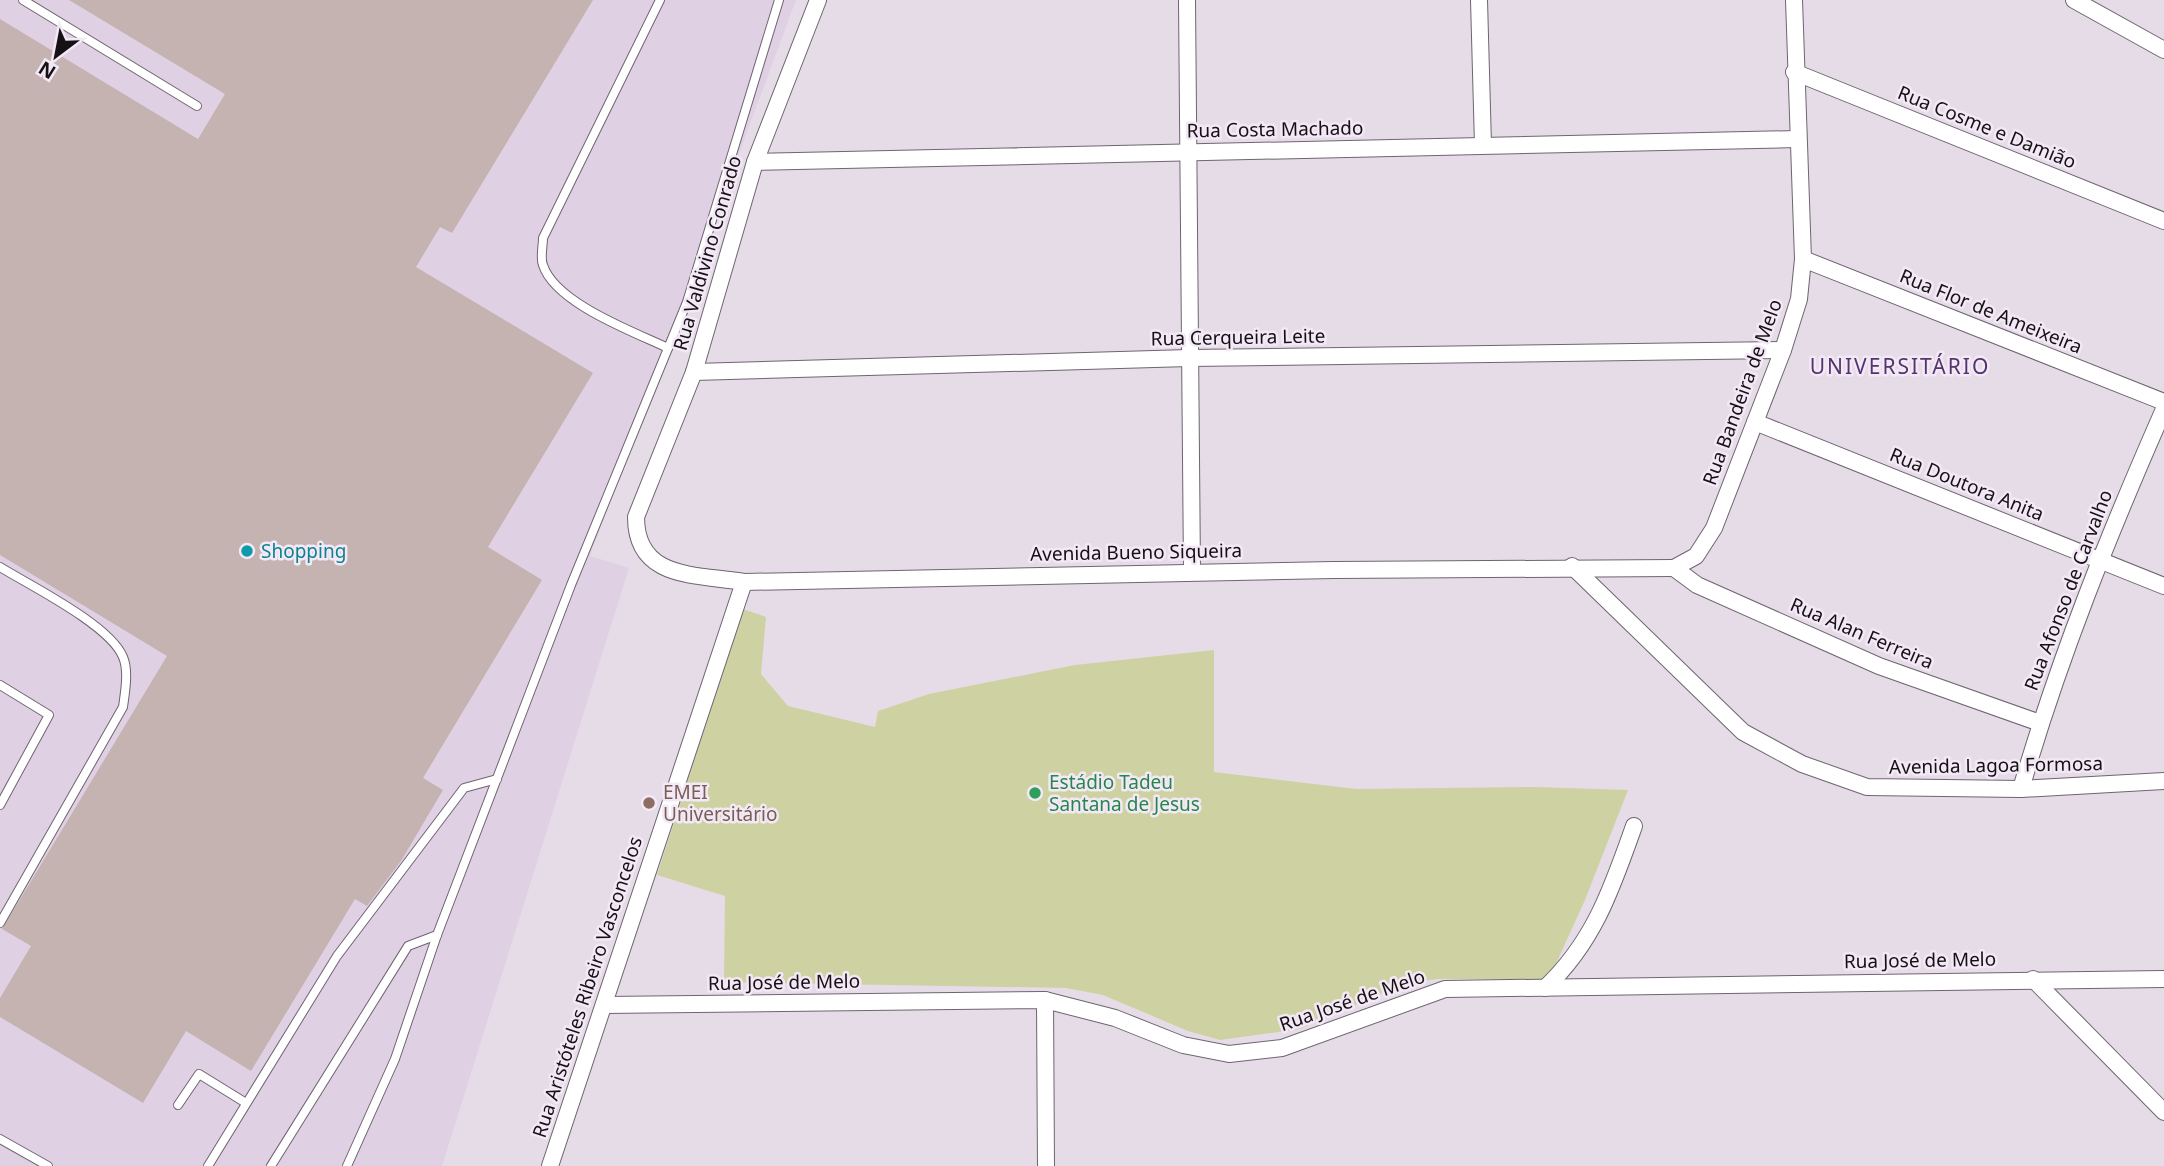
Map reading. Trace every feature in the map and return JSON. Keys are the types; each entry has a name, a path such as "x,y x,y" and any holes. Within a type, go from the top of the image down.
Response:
{"street":[{"name":"Rua Valdivino Conrado","path":"636,517 694,372 755,162 818,0"},
{"path":"1187,0 1186,152 1192,572"},
{"path":"1479,0 1483,145"},
{"name":"Rua Bandeira de Melo","path":"1674,568 1696,555 1714,528 1783,350 1799,299 1803,259 1794,72 1794,0"},
{"path":"2074,0 2164,50"},
{"name":"Rua Cosme e Damião","path":"1794,72 2164,221"},
{"name":"Rua Costa Machado","path":"755,162 1797,139"},
{"name":"Rua Flor de Ameixeira","path":"1803,259 2164,402"},
{"name":"Rua Cerqueira Leite","path":"694,372 1189,358 1783,350"},
{"name":"Rua Afonso de Carvalho","path":"2021,789 2040,723 2098,559 2164,409"},
{"name":"Rua Doutora Anita","path":"1755,422 2164,586"},
{"name":"Avenida Bueno Siqueira","path":"636,517 636,538 647,557 667,569 744,582 1572,566 1674,568"},
{"name":"Avenida Lagoa Formosa","path":"1572,566 1743,732 1802,764 1867,787 2021,789 2164,781"},
{"name":"Rua Alan Ferreira","path":"1674,568 1697,585 1879,666 2040,723"},
{"name":"Rua Aristóteles Ribeiro Vasconcelos","path":"550,1166 744,582"},
{"path":"1545,988 1571,964 1609,897 1634,825"},
{"path":"2034,979 2164,1112"},
{"name":"Rua José de Melo","path":"604,1005 1045,1000 1115,1018 1183,1045 1229,1054 1282,1048 1445,989 2164,979"},
{"path":"1045,1000 1046,1166"}],"lane":[{"path":"23,0 197,106"},
{"path":"660,0 544,238 542,264 556,288 603,317 668,348"},
{"path":"347,1166 395,1059 437,936 571,585 687,302 779,0"},
{"path":"0,567 100,628 123,657 126,678 123,706 0,923"},
{"path":"0,699 3,687 49,715 0,805"},
{"path":"208,1166 337,956 464,788 497,779"},
{"path":"271,1166 408,946 437,936"},
{"path":"178,1105 199,1074 246,1103"},
{"path":"0,1139 48,1166"}],"shaded area":[{"name":"Shopping","path":"0,0 796,0 590,556 629,568 442,1166 0,1166"}],"green space":[{"path":"743,609 766,617 761,674 788,706 875,727 878,711 929,694 1075,665 1214,650 1214,772 1356,789 1535,787 1628,790 1585,900 1549,979 1437,979 1403,984 1300,1029 1220,1040 1188,1031 1103,995 1066,988 724,982 725,896 657,875"}],"building":[{"name":"Shopping","path":"69,0 593,0 452,233 440,227 416,267 593,373 488,547 542,580 423,778 443,790 401,861 367,906 355,899 251,1071 186,1031 143,1103 0,1017 0,998 31,946 2,929 167,656 0,555 0,19 198,139 225,94"}],"place":[{"name":"Shopping","path":"247,551"},
{"name":"Estádio Tadeu Santana de Jesus","path":"1035,793"},
{"name":"EMEI Universitário","path":"649,803"}],"district":[{"name":"UNIVERSITÁRIO","path":"1900,366"}]}
